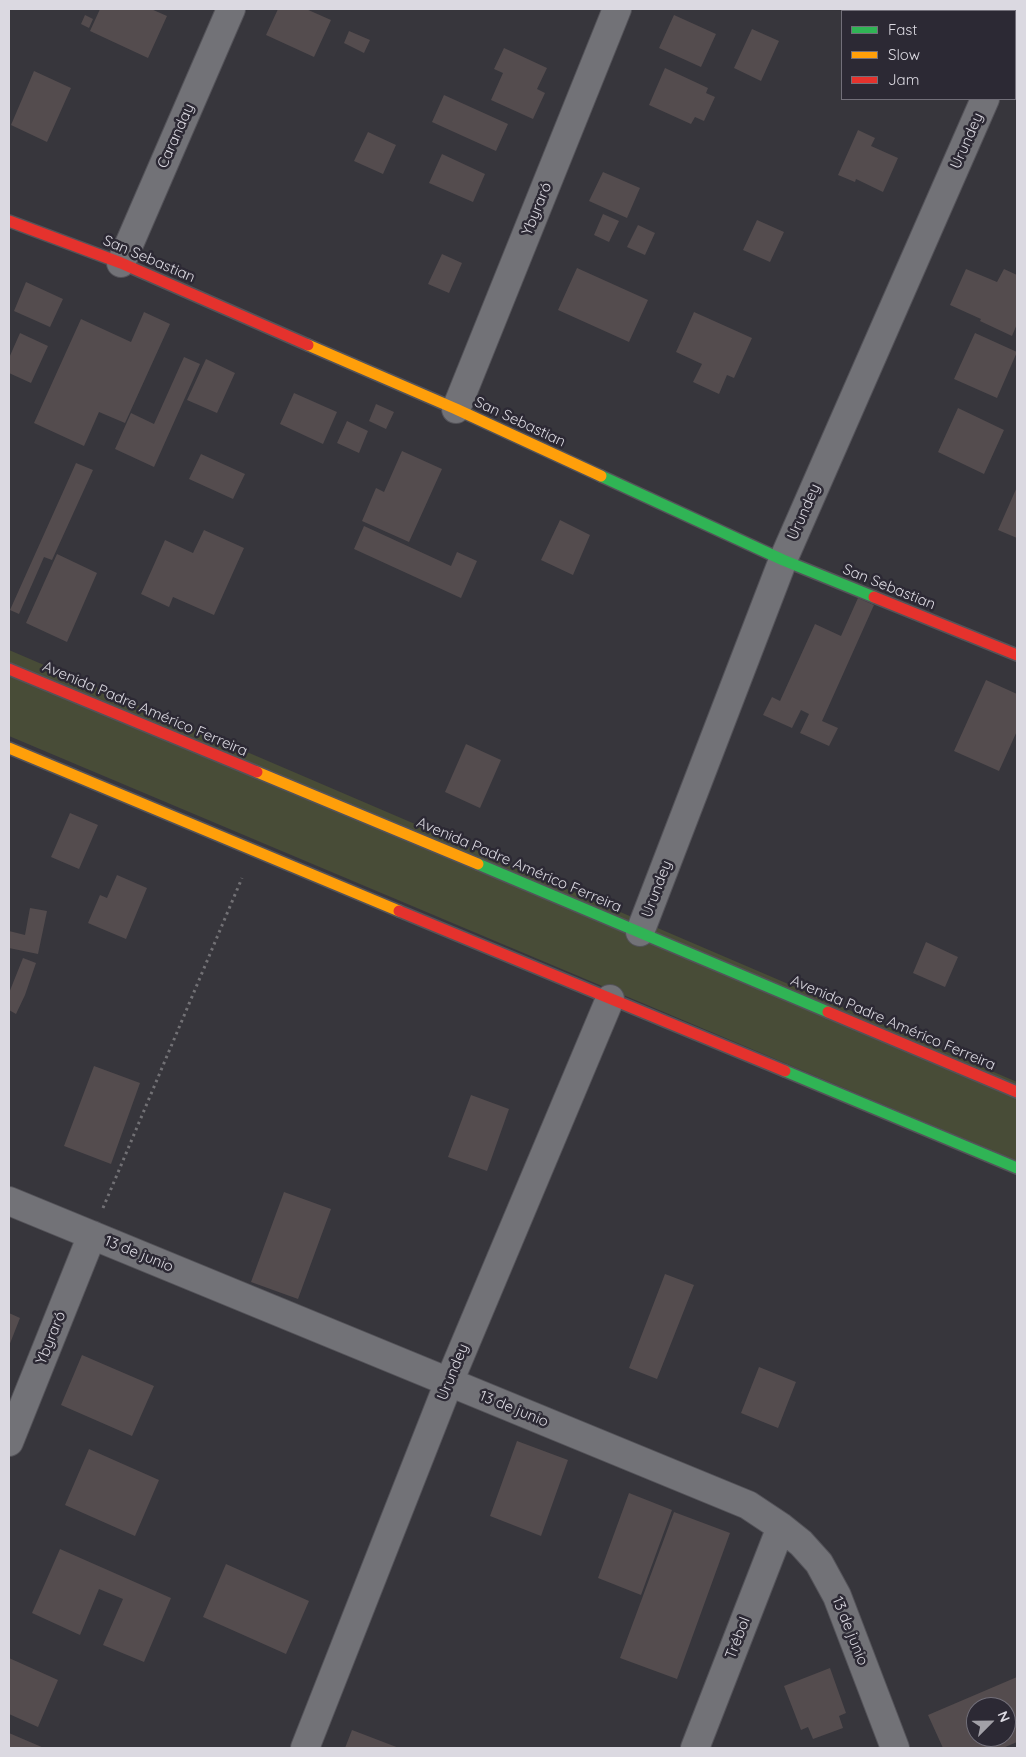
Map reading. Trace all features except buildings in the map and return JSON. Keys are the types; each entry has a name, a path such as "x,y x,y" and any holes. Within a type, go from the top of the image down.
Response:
{"street":[{"name":"Caranday","path":"121,262 231,9"},
{"name":"Ybyraró","path":"456,409 617,9"},
{"name":"Urundey","path":"640,932 783,560 985,100"},
{"name":"San Sebastian","path":"9,221 121,262 456,409 783,560 1017,655"},
{"name":"Avenida Padre Américo Ferreira","path":"9,669 640,932 1017,1092"},
{"path":"9,748 1017,1168"},
{"name":"Urundey","path":"306,1748 449,1382 610,999"},
{"name":"13 de junio","path":"9,1201 748,1505 782,1527 801,1543 819,1563 837,1596 895,1748"},
{"name":"Ybyraró","path":"9,1442 92,1234"},
{"name":"Trébol","path":"695,1748 782,1527"}],"path":[{"path":"92,1234 254,850"}],"green space":[{"path":"9,650 1017,1082 1017,1161 9,736"}],"traffic: fast":[{"path":"601,476 783,560 874,597"},
{"path":"478,864 828,1012"},
{"path":"785,1071 1017,1168"}],"traffic: slow":[{"path":"308,345 456,409 601,476"},
{"path":"9,748 399,911"},
{"path":"257,772 478,864"}],"traffic: jam":[{"path":"9,221 121,263 308,345"},
{"path":"874,597 1017,655"},
{"path":"9,669 257,772"},
{"path":"399,911 785,1071"},
{"path":"828,1012 1017,1092"}]}
